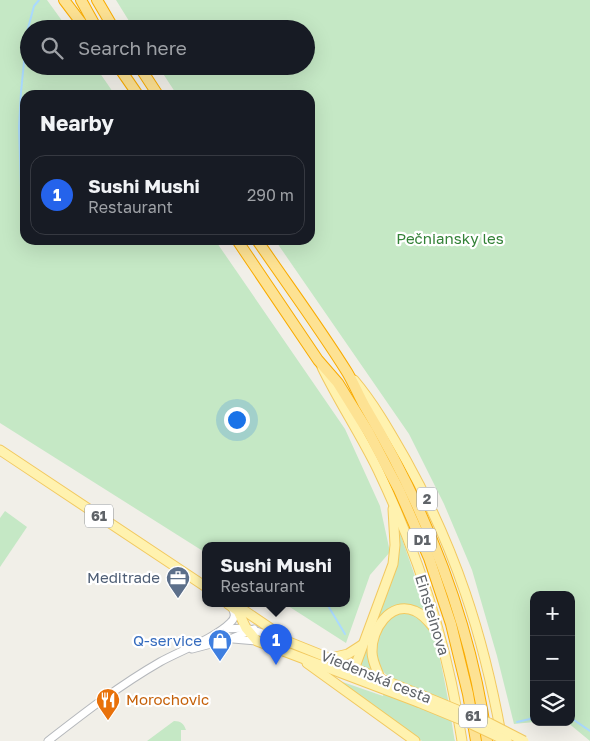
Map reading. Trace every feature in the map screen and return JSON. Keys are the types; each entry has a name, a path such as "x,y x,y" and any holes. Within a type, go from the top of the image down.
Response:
{"highway":[{"path":"64,0 79,20"},
{"path":"81,0 92,20"},
{"path":"97,0 109,20"},
{"path":"124,75 134,90"},
{"path":"145,75 155,90"},
{"name":"D1","path":"240,245 318,360 338,383 374,441 399,490 429,558 449,616 460,658 476,741"},
{"name":"D1","path":"260,245 347,372 409,486 439,554 461,620 471,656 487,741"}],"main road":[{"name":"Einsteinova","path":"318,360 362,438 392,501 419,569 440,635 454,692 462,741"},
{"name":"2","path":"347,372 369,398 385,423 433,510 449,547 461,576 480,639 491,682 502,741"},
{"name":"61","path":"0,450 202,584"},
{"name":"2","path":"356,668 362,644 389,575 394,555 392,501"},
{"name":"Viedenská cesta","path":"234,607 257,641 363,681 489,723 524,741"},
{"name":"Viedenská cesta","path":"236,607 270,628 284,640 380,678 507,741"},
{"name":"2","path":"380,678 373,660 372,646 379,624 389,614 402,609 416,612 427,620 440,635"},
{"path":"330,658 348,654 362,644"},
{"path":"299,656 415,741"},
{"path":"356,668 363,681"}],"street":[{"path":"48,741 97,703 148,669 222,630 234,618 234,607"},
{"path":"222,630 250,630 284,640"},
{"path":"179,652 230,639 250,630"},
{"path":"230,639 257,641"}],"green space":[{"path":"0,0 47,0 61,20 20,20 20,75 101,75 112,90 20,90 20,245 218,245 345,429 380,506 390,552 370,575 346,643 290,607 350,607 350,542 202,542 202,550 0,423"},
{"name":"Pečniansky les","path":"116,0 590,0 590,741 572,726 575,726 575,591 530,591 530,722 514,724 472,570 444,504 409,434 278,245 315,245 315,90 174,90 164,75 315,75 315,20 128,20"},
{"path":"5,511 27,527 0,567 0,518"},
{"path":"400,533 429,617 412,606 376,625 374,672 358,666 396,566 399,554"},
{"path":"399,612 414,615 421,619 432,632 441,662 455,741 422,741 334,679 383,696 388,676 376,658 377,637 383,624"},
{"path":"174,721 182,723 186,730 181,730 181,741 147,741"}],"waterway":[{"path":"30,20 34,6 39,0"},
{"path":"21,90 23,75"},
{"path":"20,110 20,158"},
{"path":"329,607 345,634"},
{"path":"517,722 530,719"},
{"path":"575,721 590,731"}],"place":[{"name":"Meditrade","path":"178,599"},
{"name":"Q-service","path":"220,662"},
{"name":"Sushi Mushi","path":"276,665"},
{"name":"Morochovic","path":"108,721"}]}
